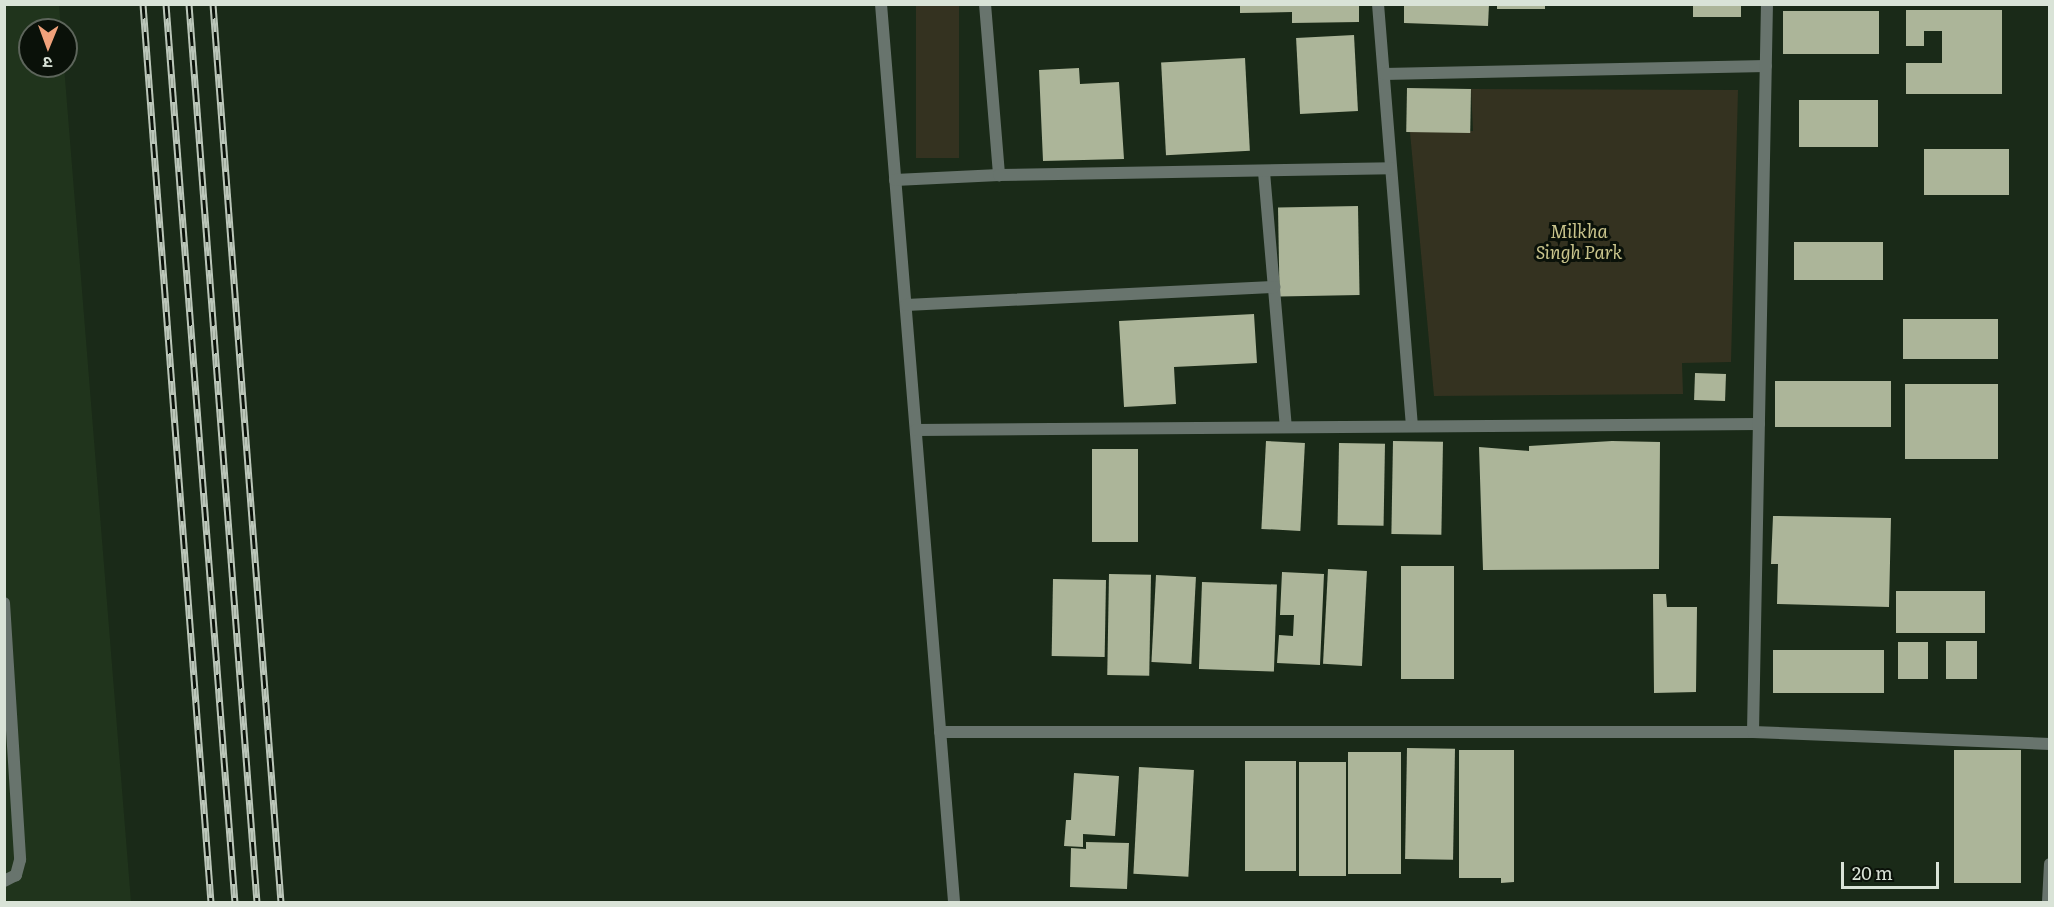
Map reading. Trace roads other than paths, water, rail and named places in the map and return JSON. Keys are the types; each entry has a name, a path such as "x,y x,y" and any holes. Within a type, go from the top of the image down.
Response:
{"street":[{"path":"881,4 954,903"},
{"path":"985,4 999,175"},
{"path":"1378,4 1412,426"},
{"path":"1753,732 1767,4"},
{"path":"1384,74 1766,66"},
{"path":"895,180 999,175 1391,168"},
{"path":"1264,172 1286,427"},
{"path":"906,305 1275,287"},
{"path":"916,430 1759,424"},
{"path":"4,603 20,860 16,874 4,881"},
{"path":"940,732 1753,732 2049,744"},
{"path":"2048,903 2049,864"}],"railway":[{"path":"143,4 211,902"},
{"path":"166,4 235,902"},
{"path":"189,4 257,902"},
{"path":"213,4 281,902"}],"park label":[{"name":"Milkha Singh Park","path":"1579,242"}]}
